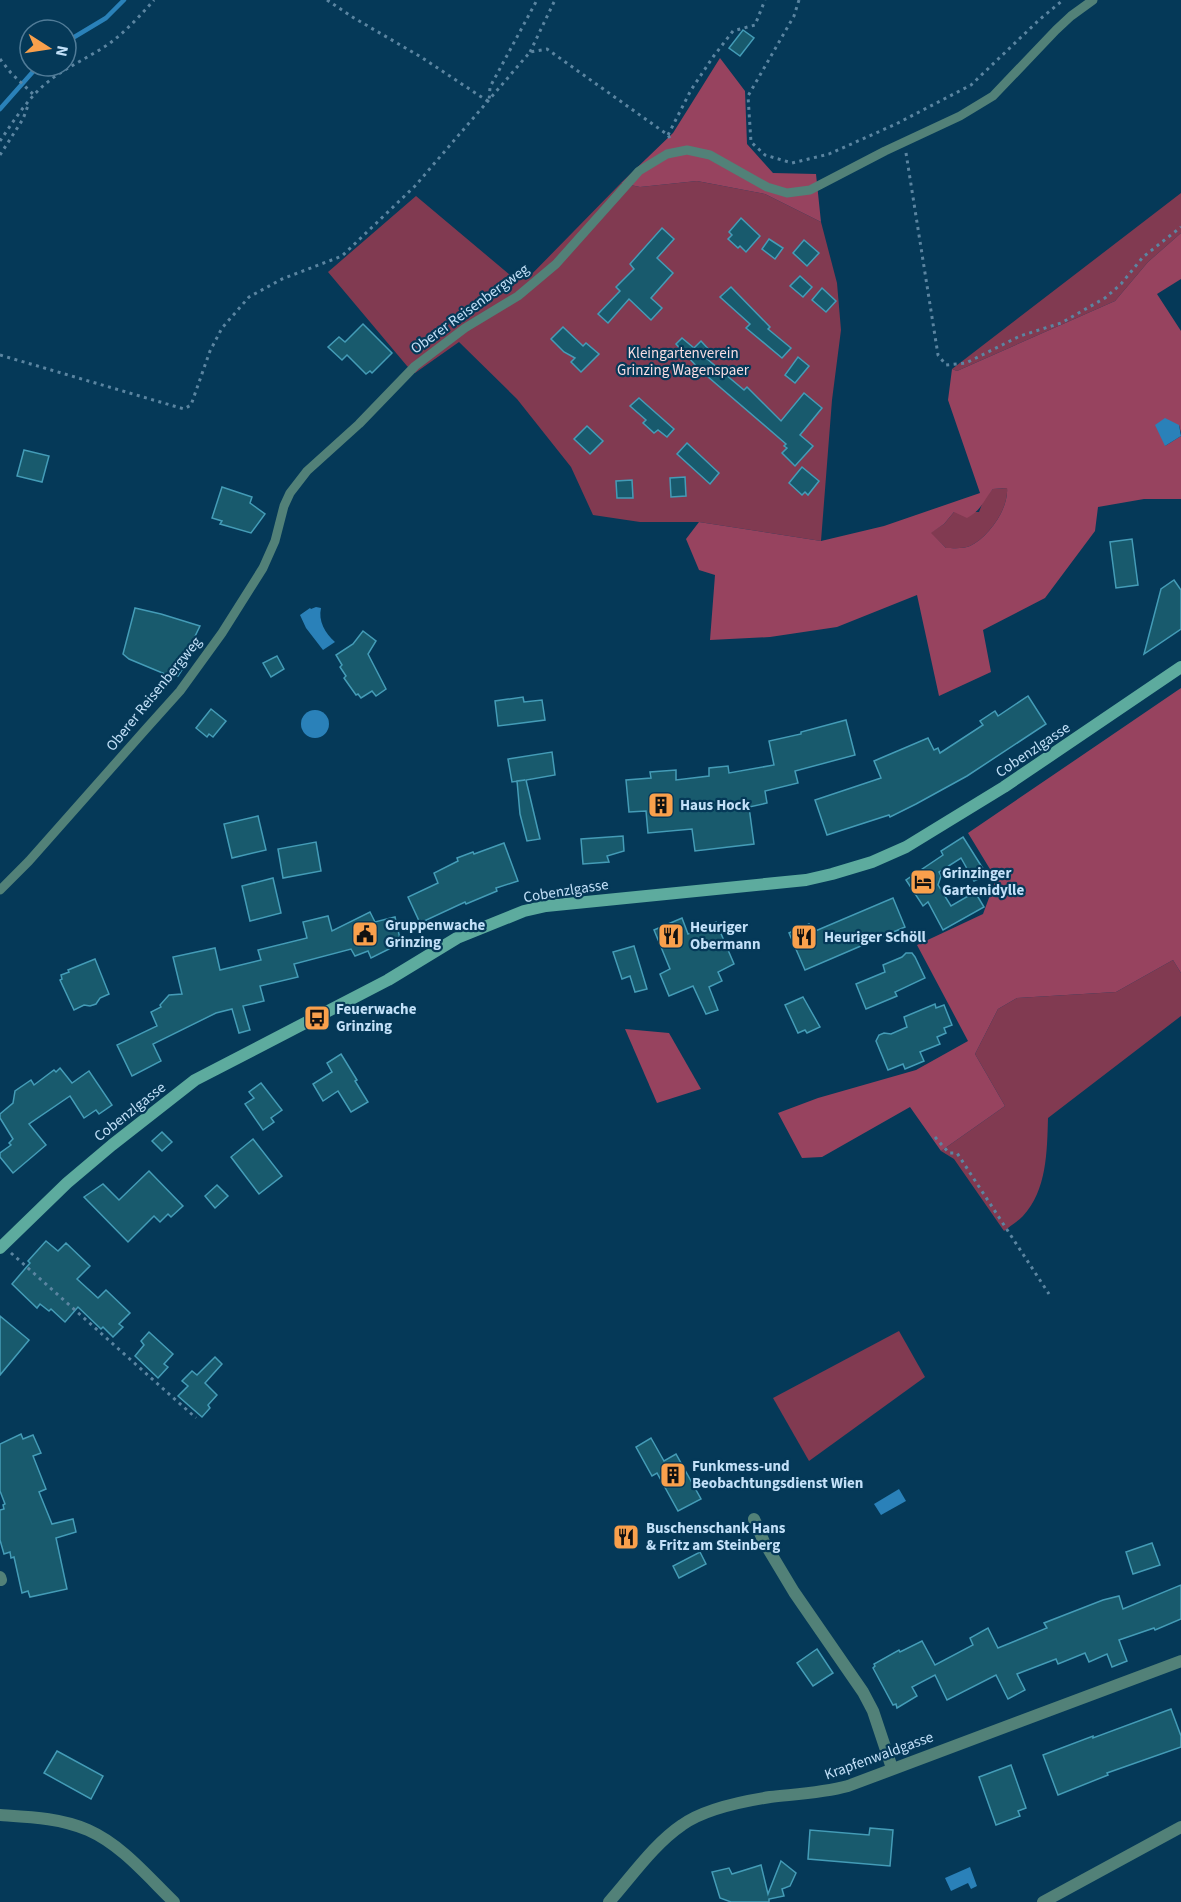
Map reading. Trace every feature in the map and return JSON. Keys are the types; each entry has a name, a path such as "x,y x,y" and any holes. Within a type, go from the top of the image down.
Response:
{"street":[{"name":"Cobenzlgasse","path":"1,1247 111,1144 195,1080 370,990 457,938 514,915 546,906 806,879 872,862 906,847 1004,787 1181,667"},
{"path":"754,1519 764,1542 794,1592 863,1692 873,1711 892,1768"},
{"name":"Krapfenwaldgasse","path":"609,1902 667,1837 695,1817 768,1798 831,1791 848,1786 1181,1661"},
{"path":"0,1815 58,1821 90,1831 126,1856 174,1902"},
{"path":"1043,1902 1181,1827"}],"lane":[{"path":"677,150 701,152 767,188 787,193 810,190 960,116 993,96 1056,30 1093,0"},
{"name":"Oberer Reisenbergweg","path":"0,890 29,861 180,691 236,613 263,568 275,541 284,506 290,493 306,471 354,429 415,366 465,328 518,296 556,264 639,171 654,160 677,150"}],"path":[{"path":"0,141 32,95 62,72 111,42 154,0"},
{"path":"327,0 421,57 489,102"},
{"path":"489,102 490,87 537,0"},
{"path":"0,355 184,409 190,405 210,351 222,328 249,297 282,279 342,256 415,186 530,52 555,0"},
{"path":"668,135 691,90 713,57 733,31 755,25 765,0"},
{"path":"799,0 794,16 748,96 751,141 765,155 792,163 829,154 896,124 971,85 1063,0"},
{"path":"530,52 547,49 668,135 677,150"},
{"path":"0,59 32,95"},
{"path":"0,156 23,119 32,95"},
{"path":"904,142 938,355 946,365 966,363 1020,336 1061,323 1105,298 1143,257 1181,227"},
{"path":"935,1137 949,1153 957,1153 1049,1294"},
{"path":"1,1247 196,1418"}],"green space":[{"name":"Kleingartenverein Grinzing Wagenspaer","path":"697,181 765,194 821,222 837,283 841,330 832,400 821,541 699,522 640,522 593,515 571,467 517,399 459,342 415,373 328,272 416,196 510,275 526,280 621,183 640,187"},
{"path":"1181,193 1181,233 1148,262 1115,301 957,371 952,369"},
{"path":"1007,488 1007,496 1001,513 991,529 977,542 962,548 946,548 930,533 944,524 954,512 979,512 984,499 993,489"},
{"path":"1173,960 1181,973 1181,1016 1048,1118 1044,1170 1037,1194 1023,1216 1004,1231 954,1159 941,1151 1005,1106 975,1054 998,1009 1017,998 1116,992"},
{"path":"899,1331 925,1377 809,1461 773,1398"}],"shaded area":[{"path":"720,58 745,91 747,144 773,173 816,174 821,222 765,194 697,181 640,187 621,183 673,133"},
{"path":"1181,233 1181,279 1157,294 1181,331 1181,433 1179,425 1165,446 1181,436 1181,499 1144,499 1098,507 1095,531 1045,598 983,630 991,672 939,696 917,595 837,627 770,637 710,640 715,575 699,570 686,539 699,522 821,541 884,526 980,493 948,400 952,369 957,371 1115,301 1148,262","holes":["1007,488 1007,496 1001,513 991,529 970,546 946,548 931,533 944,524 954,512 967,518 972,515 993,489"]},
{"path":"1181,688 1181,973 1173,960 1116,992 1017,998 998,1009 975,1054 1005,1106 941,1151 910,1107 822,1157 802,1158 778,1113 818,1098 916,1070 968,1041 917,945 983,914 996,879 968,833"},
{"path":"625,1029 669,1033 701,1089 657,1103"}],"water":[{"path":"1165,418 1179,425 1181,436 1165,446 1155,425"},
{"path":"316,607 321,608 323,626 335,642 323,650 306,628 300,615"},
{"path":"315,710 325,714 329,724 325,734 315,738 305,734 301,724 305,714"},
{"path":"899,1489 906,1501 881,1515 874,1504"},
{"path":"970,1867 977,1886 971,1889 968,1883 951,1891 945,1878"}],"building":[{"path":"743,30 754,38 740,56 729,48"},
{"path":"741,218 760,236 746,252 728,239 732,235 729,232"},
{"path":"662,228 674,239 657,258 673,273 651,298 662,308 651,320 629,299 608,323 598,314 620,291 616,287 634,269 630,264"},
{"path":"769,239 783,248 775,259 762,249"},
{"path":"804,240 819,253 807,266 793,253"},
{"path":"800,276 812,287 803,297 790,286"},
{"path":"731,287 770,327 768,329 791,348 782,358 746,328 750,324 720,297"},
{"path":"822,288 836,301 826,312 812,300"},
{"path":"363,324 392,353 372,373 370,371 366,374 347,355 342,360 328,347 339,337 345,342"},
{"path":"563,327 583,346 586,343 599,354 581,372 571,362 575,358 564,352 551,339"},
{"path":"682,338 694,348 701,341 712,353 706,358 744,390 747,387 781,421 804,393 822,408 800,435 813,446 795,466 782,453 787,448 784,446 786,444 700,370 676,344"},
{"path":"798,357 809,366 795,383 785,375"},
{"path":"639,398 674,429 667,437 658,430 654,433 643,423 646,420 630,406"},
{"path":"587,426 603,441 590,454 574,439"},
{"path":"687,443 719,473 710,484 677,454"},
{"path":"24,450 49,456 42,482 17,476"},
{"path":"802,467 819,481 808,495 805,492 802,495 789,483"},
{"path":"685,477 686,496 671,497 670,478"},
{"path":"632,480 633,498 617,498 616,481"},
{"path":"222,487 252,497 250,503 265,514 251,533 220,524 222,521 212,518"},
{"path":"1132,539 1138,585 1116,588 1110,542"},
{"path":"1174,580 1181,590 1181,629 1144,654 1161,589"},
{"path":"135,608 200,626 185,657 189,659 178,676 173,673 172,677 129,659 123,654"},
{"path":"363,631 376,641 368,654 386,689 376,696 372,691 361,698 358,694 356,695 344,678 346,676 336,655 353,644"},
{"path":"277,656 284,669 271,677 263,663"},
{"path":"1028,696 1046,724 967,776 916,804 890,817 889,815 827,835 815,800 881,778 874,761 928,738 934,750 938,748 940,753 983,725 980,721 995,711 998,716"},
{"path":"523,697 524,702 542,700 545,720 498,726 495,701"},
{"path":"211,709 226,721 213,737 209,734 207,737 196,728"},
{"path":"846,720 855,755 795,771 798,783 765,791 767,803 749,807 754,844 695,851 692,829 648,833 646,811 629,812 626,780 651,778 650,772 676,770 676,780 709,776 709,768 728,766 729,773 774,765 769,741"},
{"path":"552,752 555,775 526,780 540,839 527,841 520,814 517,781 512,782 508,759"},
{"path":"258,816 266,850 232,858 224,824"},
{"path":"623,836 624,851 607,856 609,862 583,864 581,839"},
{"path":"963,837 987,875 974,881 961,858 939,872 941,876 938,885 951,906 975,892 984,907 943,930 928,902 923,906 906,880 943,855 941,851"},
{"path":"316,842 321,871 283,878 278,849"},
{"path":"504,843 518,881 496,888 497,891 466,904 465,902 420,923 408,897 438,883 434,873 458,861 457,858"},
{"path":"273,878 281,913 250,921 242,886"},
{"path":"893,898 905,927 805,970 789,933 809,924 813,932"},
{"path":"370,912 375,922 395,917 401,943 371,958 368,951 355,956 351,949 294,964 298,977 260,986 264,1001 243,1006 250,1030 239,1033 232,1009 216,1013 153,1044 161,1061 132,1076 117,1045 157,1026 151,1012 161,1007 160,1005 169,995 182,994 173,957 215,948 220,970 261,960 258,950 307,938 303,922 328,916 332,931"},
{"path":"682,918 688,934 716,922 734,964 718,972 722,981 709,987 718,1010 706,1014 693,986 669,996 660,974 670,969 654,930"},
{"path":"634,946 647,989 635,992 630,976 622,979 613,952"},
{"path":"906,953 912,953 925,978 895,992 897,996 866,1009 856,984 885,972 883,965"},
{"path":"95,959 109,994 100,998 96,1004 84,1005 74,1010 60,980 61,975"},
{"path":"803,997 820,1027 807,1033 805,1030 798,1033 785,1005"},
{"path":"935,1004 936,1008 944,1005 952,1025 944,1028 946,1033 937,1037 940,1044 920,1052 924,1061 905,1069 903,1064 888,1070 876,1041 879,1035 891,1034 907,1027 904,1017"},
{"path":"341,1054 368,1102 351,1112 338,1091 323,1101 313,1084 332,1072 327,1063"},
{"path":"60,1068 72,1083 89,1071 112,1105 99,1114 96,1110 84,1118 70,1096 29,1124 46,1145 13,1173 0,1157 0,1153 11,1145 9,1143 13,1139 0,1118 0,1114 13,1103 15,1091 31,1080 34,1085"},
{"path":"261,1083 282,1110 271,1118 274,1122 263,1130 245,1104 254,1098 249,1092"},
{"path":"162,1132 172,1142 162,1151 152,1141"},
{"path":"253,1139 282,1176 259,1194 231,1157"},
{"path":"149,1171 183,1206 171,1217 168,1214 160,1222 154,1216 128,1242 84,1197 103,1184 119,1200"},
{"path":"217,1185 228,1196 215,1208 205,1196"},
{"path":"46,1241 58,1251 66,1243 90,1266 77,1279 98,1298 106,1290 130,1313 119,1324 123,1327 113,1337 78,1307 65,1322 51,1309 49,1311 40,1304 37,1308 12,1284"},
{"path":"0,1316 29,1340 0,1375"},
{"path":"149,1332 173,1354 164,1364 168,1367 158,1378 135,1356 144,1345 141,1341"},
{"path":"215,1357 222,1364 205,1383 217,1395 208,1405 210,1408 202,1417 178,1396 188,1386 182,1381 192,1371 197,1375"},
{"path":"21,1434 23,1439 33,1435 41,1453 33,1456 46,1489 39,1492 52,1524 73,1519 76,1532 56,1538 67,1589 30,1597 28,1591 22,1593 14,1557 11,1558 10,1552 4,1554 0,1540 0,1510 4,1509 5,1504 0,1491 0,1444"},
{"name":"Funkmess-und Beobachtungsdienst Wien","path":"651,1438 664,1461 676,1454 701,1499 678,1511 657,1473 652,1476 636,1447"},
{"path":"1152,1543 1160,1565 1133,1574 1126,1552"},
{"path":"700,1552 706,1564 679,1578 673,1566"},
{"path":"1181,1585 1181,1619 1155,1630 1154,1628 1119,1640 1127,1661 1112,1667 1107,1654 1089,1662 1085,1653 1058,1664 1056,1659 1017,1674 1025,1690 1008,1699 996,1675 947,1700 935,1675 912,1687 917,1696 897,1708 896,1704 893,1705 873,1668 874,1664 899,1650 900,1652 922,1641 935,1665 973,1645 970,1638 988,1628 998,1648 1047,1628 1044,1623 1103,1600 1119,1596 1123,1609"},
{"path":"817,1649 833,1673 813,1686 797,1663"},
{"path":"1171,1709 1181,1736 1181,1747 1107,1773 1108,1775 1058,1795 1043,1755"},
{"path":"57,1751 103,1776 91,1799 44,1773"},
{"path":"1011,1765 1026,1808 1018,1811 1020,1816 996,1825 979,1777"},
{"path":"870,1828 893,1830 890,1866 808,1859 810,1830 869,1835"},
{"path":"781,1861 796,1873 790,1886 782,1889 784,1896 769,1899 769,1902 731,1902 720,1898 712,1872 729,1868 732,1874 761,1865 768,1894"}],"waterway":[{"path":"78,35 106,18 124,0"},
{"path":"0,109 27,78"}],"place":[{"name":"Haus Hock","path":"661,805"},
{"name":"Grinzinger Gartenidylle","path":"923,882"},
{"name":"Gruppenwache Grinzing","path":"365,934"},
{"name":"Heuriger Obermann","path":"671,936"},
{"name":"Heuriger Schöll","path":"804,937"},
{"name":"Feuerwache Grinzing","path":"317,1018"},
{"name":"Funkmess-und Beobachtungsdienst Wien","path":"673,1475"},
{"name":"Buschenschank Hans & Fritz am Steinberg","path":"626,1537"}]}
